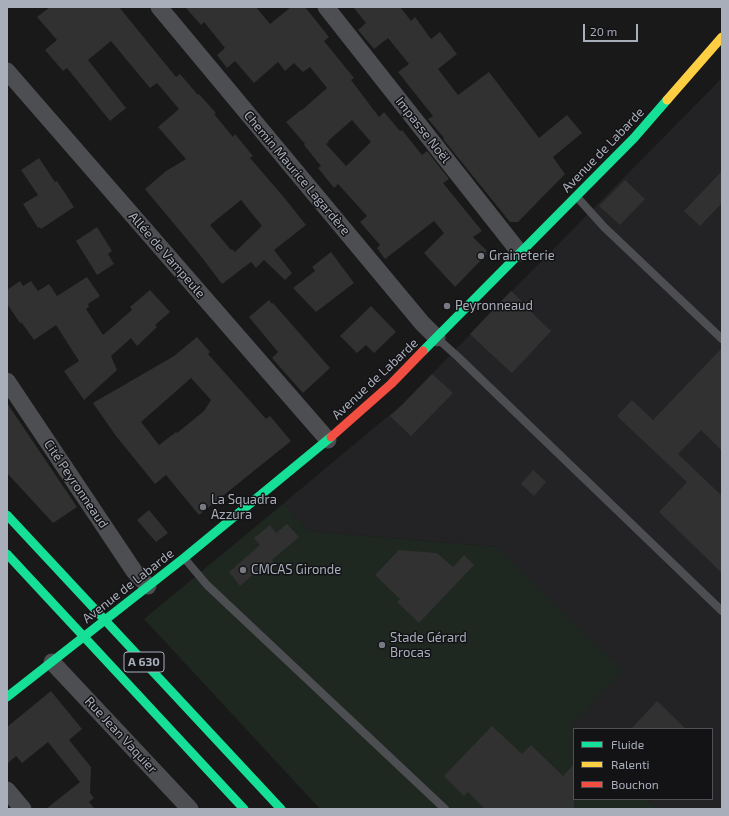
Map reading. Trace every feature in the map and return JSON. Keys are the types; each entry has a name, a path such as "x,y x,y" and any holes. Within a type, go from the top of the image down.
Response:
{"main road":[{"name":"Avenue de Labarde","path":"7,697 184,558 328,440 391,384 634,138 722,37"},
{"name":"A 630","path":"7,515 280,809"},
{"name":"A 630","path":"7,554 244,809"}],"street":[{"name":"Chemin Maurice Lagardère","path":"159,7 422,323 437,338"},
{"name":"Impasse Noël","path":"326,7 520,253"},
{"name":"Allée de Vampeule","path":"7,71 328,440"},
{"name":"Cité Peyronneaud","path":"7,381 134,571 148,586"},
{"name":"Rue Jean Vaquier","path":"52,662 190,809"},
{"path":"7,790 23,809"}],"lane":[{"path":"576,197 604,227 722,339"},
{"path":"437,338 722,611"},
{"path":"184,558 207,585 445,809"}],"shaded area":[{"path":"722,78 722,809 658,809 648,800 713,800 713,728 573,728 570,726 496,547 307,531 284,503 405,402"},
{"name":"Stade Gérard Brocas","path":"284,503 308,531 496,547 623,671 571,726 573,728 573,800 648,800 658,809 320,809 144,619"}],"building":[{"path":"50,7 119,7 176,77 180,74 216,113 214,114 233,137 235,134 253,156 250,158 306,225 274,250 292,273 285,280 264,260 256,268 251,262 222,284 145,189 166,171 186,159 158,127 179,109 157,83 150,88 111,41 88,60 126,108 110,121 67,68 63,71 45,50 57,40 37,17","holes":["241,200 262,226 235,252 232,249 231,250 210,225"]},
{"path":"185,7 256,7 270,24 291,7 305,7 329,37 324,41 354,78 351,80 379,117 384,112 400,131 402,130 422,155 427,151 449,179 443,183 482,231 473,237 487,251 485,253 487,254 455,287 424,253 444,233 434,221 385,259 377,248 380,245 360,222 367,216 338,184 334,188 318,168 321,166 304,145 305,144 286,122 327,88 310,67 303,72 294,63 285,71 278,62 254,83 235,61 227,68 217,55 225,48 204,22 201,25","holes":["352,120 371,142 346,166 326,144"]},
{"path":"353,7 400,7 411,21 415,17 431,39 440,32 457,54 438,69 458,95 489,72 539,138 567,115 582,133 553,157 565,174 518,222 510,222 428,119 433,116 398,72 409,64 388,38 374,49 358,30 366,23"},
{"path":"39,158 55,182 57,181 74,207 41,229 40,227 38,228 23,204 38,195 21,170"},
{"path":"722,171 722,203 700,226 684,211"},
{"path":"625,180 645,199 620,225 599,206"},
{"path":"97,227 112,251 108,254 114,264 97,275 76,241"},
{"path":"331,252 354,283 316,312 293,288 315,271 312,267"},
{"path":"87,277 100,296 88,304 89,307 86,309 103,335 132,310 130,307 150,290 170,312 155,325 157,327 137,346 131,338 111,356 117,370 84,400 64,371 79,361 56,325 34,340 7,304 7,290 20,281 23,286 31,281 38,291 49,284 57,296"},
{"path":"511,291 551,331 512,373 470,334"},
{"path":"269,300 330,368 303,393 272,358 278,352 249,317"},
{"path":"371,306 396,332 374,353 366,345 357,353 340,336"},
{"path":"197,337 210,352 208,354 266,419 270,416 291,441 199,515 166,475 155,484 116,436 93,403 174,356","holes":["191,378 211,400 204,411 177,433 176,432 159,445 141,422"]},
{"path":"722,348 722,451 701,430 678,454 722,496 722,573 659,512 687,482 617,416 632,400 653,420"},
{"path":"432,374 453,393 411,436 390,416"},
{"path":"7,403 77,507 53,523 7,473"},
{"path":"533,470 546,482 534,496 521,484"},
{"path":"149,510 168,533 156,542 137,520"},
{"path":"287,524 299,537 272,560 274,563 259,576 256,572 240,586 229,572 260,545 254,538 270,525 276,533"},
{"path":"399,550 437,553 453,567 464,555 474,565 419,623 397,602 400,599 375,575"},
{"path":"51,691 82,729 69,740 91,767 90,793 94,798 89,802 95,809 46,809 80,782 48,742 22,763 16,756 7,764 7,727"},
{"path":"657,701 685,728 632,728"},
{"path":"492,726 522,754 531,745 563,776 573,765 574,809 485,809 468,792 464,796 444,776"}],"traffic: fast":[{"path":"423,351 634,138 667,100"},
{"path":"7,697 184,558 331,437"},
{"path":"7,515 281,809"},
{"path":"7,554 244,809"}],"traffic: slow":[{"path":"667,100 722,37"}],"traffic: jam":[{"path":"331,437 391,384 423,351"}],"place":[{"name":"Graineterie","path":"481,256"},
{"name":"Peyronneaud","path":"447,306"},
{"name":"La Squadra Azzura","path":"203,507"},
{"name":"CMCAS Gironde","path":"243,570"},
{"name":"Stade Gérard Brocas","path":"382,645"}]}
